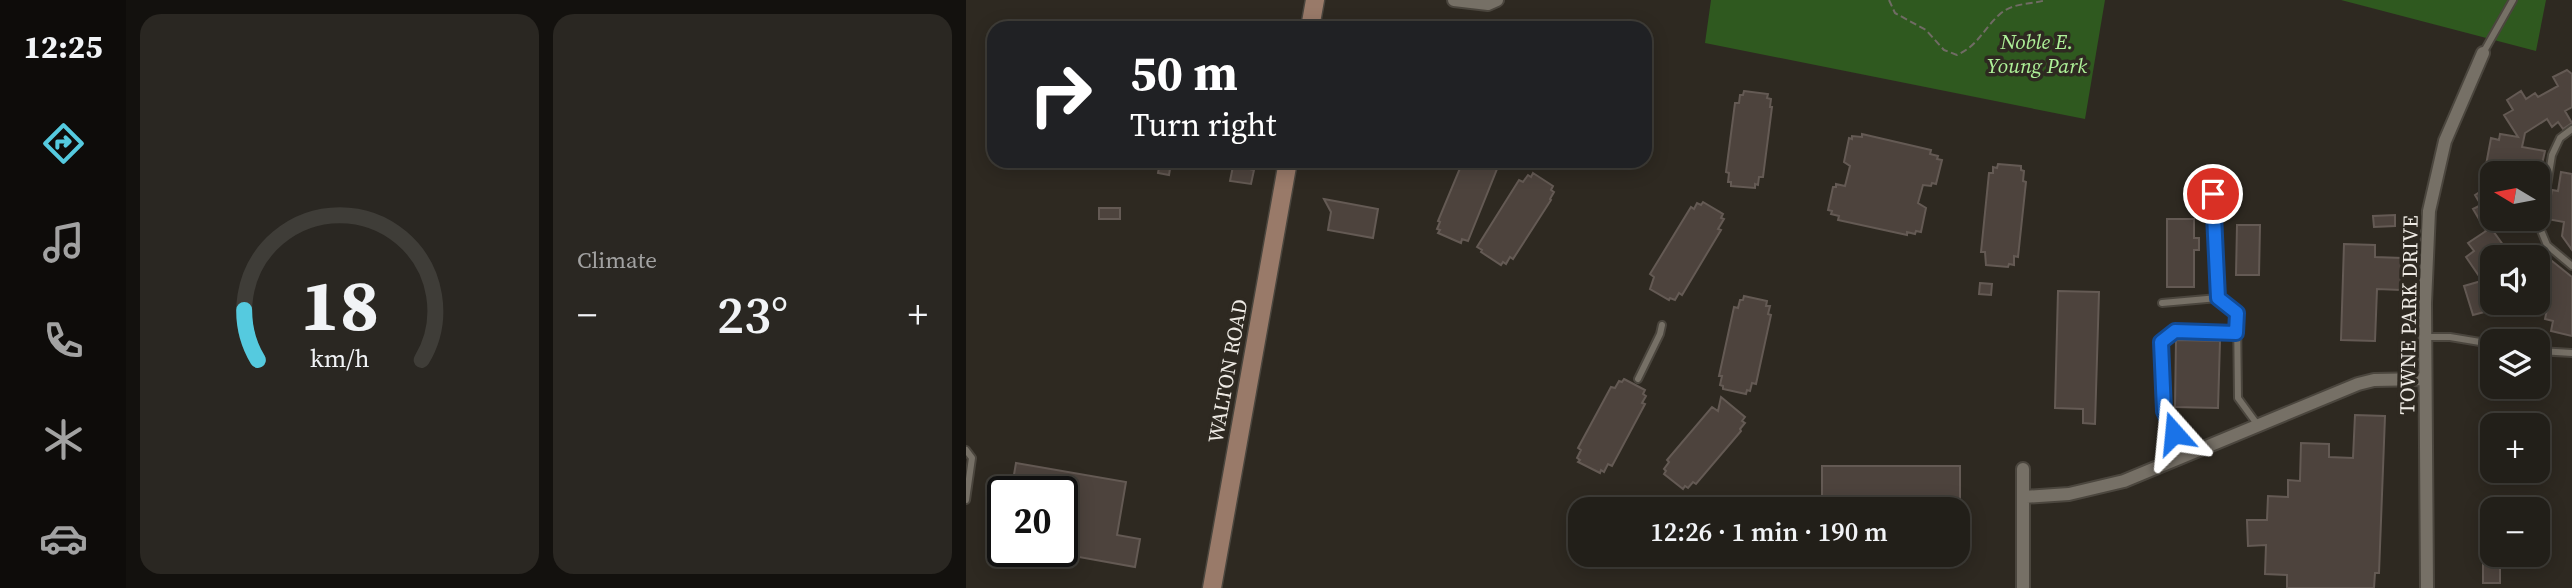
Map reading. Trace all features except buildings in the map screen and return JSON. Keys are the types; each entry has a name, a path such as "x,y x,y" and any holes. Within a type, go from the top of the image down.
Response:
{"street":[{"path":"1311,21 1315,0"},
{"path":"1454,0 1488,4 1497,0"},
{"name":"TOWNE PARK DRIVE","path":"2427,588 2427,227 2436,175 2453,120 2483,53"},
{"name":"WALTON ROAD","path":"1212,588 1286,168"},
{"path":"2023,497 2069,494 2109,485 2365,382 2425,379"},
{"path":"2023,469 2023,588"}],"lane":[{"path":"2483,53 2513,0"},
{"path":"2572,129 2560,138 2552,155 2540,228 2547,245 2572,266"},
{"path":"2213,194 2218,298"},
{"path":"2162,303 2218,298 2237,313 2238,398 2257,424"},
{"path":"1638,379 1662,325"},
{"path":"2184,455 2164,411 2161,342 2175,331 2236,333"},
{"path":"2425,337 2450,337 2480,342"},
{"path":"2550,352 2572,353"},
{"path":"966,450 972,458 966,500"}],"path":[{"path":"1889,0 1895,13 1926,30 1944,50 1957,55 1976,44 2000,14 2008,9 2018,4 2046,0"}],"green space":[{"name":"Noble E. Young Park","path":"1711,0 2105,0 2085,119 1705,43"},
{"path":"2341,0 2546,0 2536,51"}],"route":[{"path":"2174,433 2164,411 2161,342 2175,331 2236,333 2237,313 2218,298 2213,194"}]}
